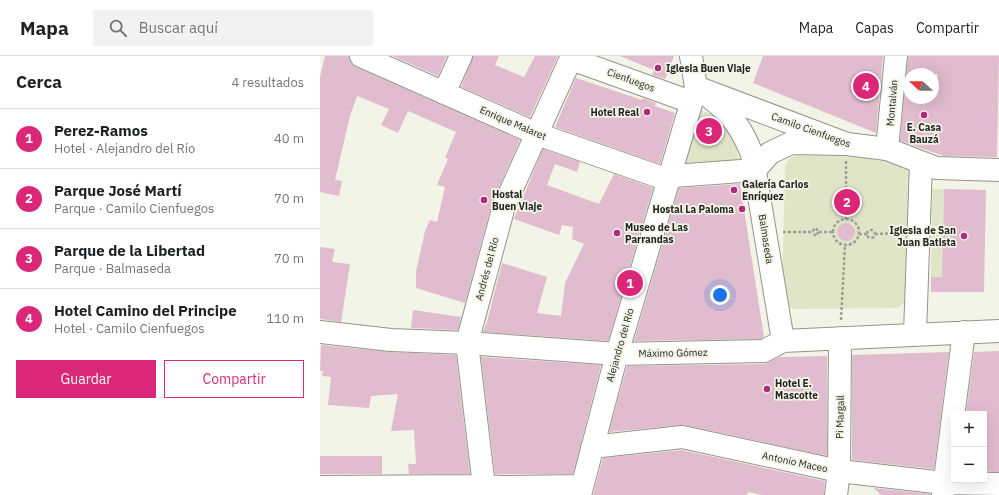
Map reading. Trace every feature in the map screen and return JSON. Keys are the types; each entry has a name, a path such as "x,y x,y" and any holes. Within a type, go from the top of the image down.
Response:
{"street":[{"name":"Enrique Malaret","path":"361,56 537,134 660,178 755,170"},
{"path":"444,93 461,56"},
{"name":"Alejandro del Río","path":"581,490 617,354 694,94 690,56"},
{"name":"Montalván","path":"887,150 896,56"},
{"name":"Cienfuegos","path":"572,57 694,94"},
{"name":"Andrés del Río","path":"485,490 467,343 504,206 572,57"},
{"name":"Camilo Cienfuegos","path":"694,94 846,144 887,150 936,168 999,170"},
{"name":"Balmaseda","path":"694,94 722,107 743,132 752,154 783,341"},
{"path":"755,170 770,153 791,143 846,144"},
{"path":"916,334 921,163"},
{"name":"Máximo Gómez","path":"320,332 392,340 467,343 617,354 764,351 783,341 999,331"},
{"path":"943,489 964,332"},
{"name":"Pi Margall","path":"836,495 839,471 840,338"},
{"name":"Antonio Maceo","path":"592,447 682,437 839,471 943,489 999,484"},
{"path":"320,486 485,490 500,487 581,490"}],"path":[{"path":"846,144 846,219"},
{"path":"846,219 857,225 859,234 853,243 845,245 836,239 834,232 839,222 846,219"},
{"path":"765,232 812,232 815,228 819,232 834,232"},
{"path":"867,234 870,230 874,230 875,234"},
{"path":"812,232 814,236 817,236 819,232"},
{"path":"859,234 867,234 871,238 875,234 919,233"},
{"path":"840,338 845,245"}],"green space":[{"path":"694,108 719,117 735,138 739,161 684,164"},
{"path":"798,155 898,158 911,168 906,300 904,304 896,308 793,309 785,304 782,296 785,165 790,158"},
{"path":"932,189 944,189 942,277 931,277"}],"building":[{"path":"325,56 349,56 351,63 356,67 520,140 492,203 465,303 416,288 416,272 425,231 430,220 437,222 445,187 437,185 448,159 445,158 456,132 408,111 398,133 381,125 389,109 357,96 350,116 335,180 342,181 339,196 320,192 320,77"},
{"path":"392,56 447,56 438,76"},
{"path":"473,56 499,56 495,65 524,77 535,56 558,56 530,117 461,87"},
{"name":"Iglesia Buen Viaje","path":"620,56 674,56 665,79 652,75 654,70"},
{"path":"763,56 883,56 876,133 753,83"},
{"path":"908,56 999,56 997,157 944,156 900,141 903,104 939,104 939,68 907,68"},
{"path":"576,78 642,100 643,98 656,103 655,106 675,113 660,164 555,127"},
{"path":"543,149 580,162 577,172 555,164 547,185 599,204 614,174 653,188 608,341 483,332 487,322 502,263 547,277 537,313 561,316 565,283 584,244 572,239 573,227 562,225 559,235 514,219"},
{"path":"740,184 764,337 761,339 634,341 679,188"},
{"name":"Iglesia de San Juan Batista","path":"944,189 986,190 984,292 931,292 931,277 942,277"},
{"path":"846,223 852,226 855,232 852,238 846,241 840,238 837,232 840,226"},
{"path":"320,247 335,249 332,262 350,264 341,322 320,319"},
{"path":"413,310 461,317 458,330 411,328"},
{"path":"321,345 390,352 456,355 470,474 409,474 408,464 416,464 414,430 391,431 398,394 371,396 369,408 328,405 331,377 322,376 323,371 320,371"},
{"path":"999,351 999,472 987,471 987,411 966,411 974,352"},
{"path":"949,352 934,469 852,460 852,355"},
{"path":"827,356 827,456 684,425 609,432 627,366 764,364 779,357"},
{"path":"481,357 601,365 573,474 495,474"},
{"path":"681,450 825,481 824,495 762,495 748,492 747,495 593,495 603,458"},
{"path":"320,456 382,456 382,474 320,474"},
{"path":"874,488 931,494 931,495 881,495"}],"place":[{"name":"Iglesia Buen Viaje","path":"658,68"},
{"name":"Hotel Camino del Principe","path":"866,86"},
{"name":"Hotel Real","path":"647,112"},
{"name":"E. Casa Bauzá","path":"924,115"},
{"name":"Parque de la Libertad","path":"709,131"},
{"name":"Galería Carlos Enríquez","path":"734,190"},
{"name":"Hostal Buen Viaje","path":"484,200"},
{"name":"Parque José Martí","path":"847,202"},
{"name":"Hostal La Paloma","path":"742,209"},
{"name":"Museo de Las Parrandas","path":"617,233"},
{"name":"Iglesia de San Juan Batista","path":"964,236"},
{"name":"Perez-Ramos","path":"630,283"},
{"name":"Hotel E. Mascotte","path":"767,389"}]}
